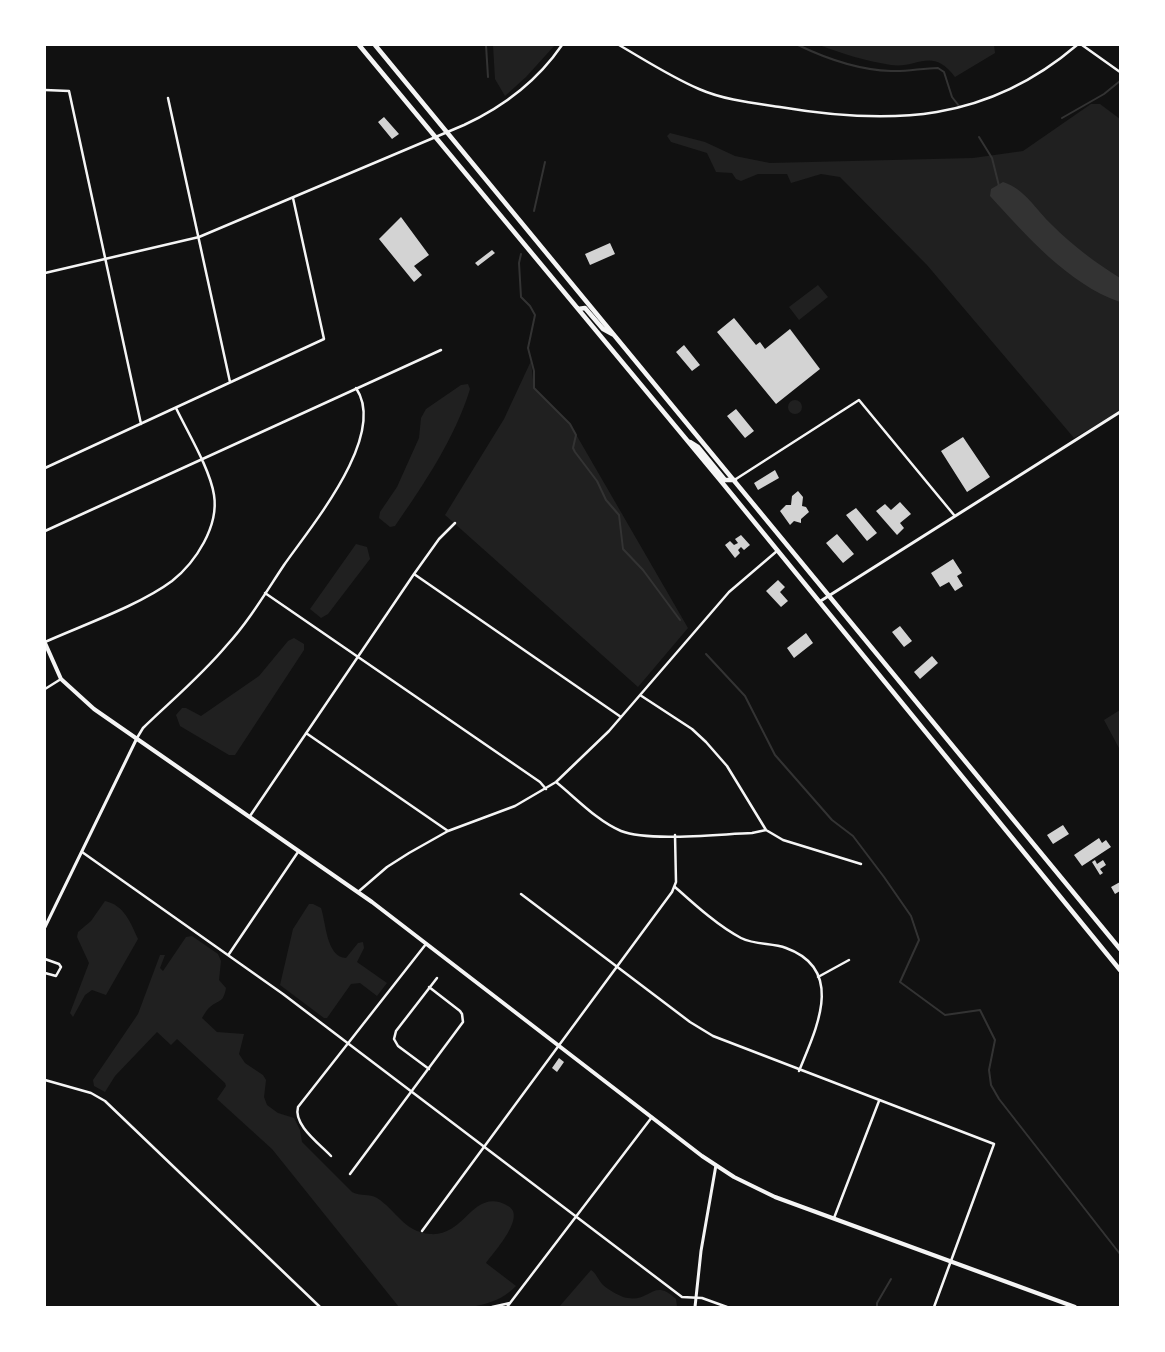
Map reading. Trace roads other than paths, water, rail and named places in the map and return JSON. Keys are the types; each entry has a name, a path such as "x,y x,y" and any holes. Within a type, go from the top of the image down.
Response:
{"main road":[{"path":"359,45 778,551 1120,970"},
{"path":"375,45 830,594 1120,949"},
{"path":"578,309 585,308 603,329 617,337"},
{"path":"683,436 698,447 725,480 735,480"},
{"path":"45,642 61,679 94,708 358,892 716,1165 754,1187 1075,1307"},
{"path":"976,794 986,787"}],"street":[{"path":"45,273 199,237 474,121 508,100 543,70 562,45"},
{"path":"619,45 668,73 713,94 815,113 855,116 932,114 966,107 1023,82 1050,67 1077,45"},
{"path":"1082,45 1120,72"},
{"path":"45,90 69,91 140,424"},
{"path":"168,98 230,383"},
{"path":"45,468 324,339 293,198"},
{"path":"45,531 441,350"},
{"path":"45,927 143,728 228,645 337,490 355,453 365,411 362,396 356,388"},
{"path":"735,480 859,400 954,515"},
{"path":"45,642 148,595 173,580 187,566 208,534 214,513 213,486 176,408"},
{"path":"819,602 954,515 1120,412"},
{"path":"250,816 414,574 439,539 455,524"},
{"path":"358,892 387,866 448,831 515,806 556,782 621,717 729,592 778,551"},
{"path":"414,574 621,717"},
{"path":"265,593 540,782 546,789"},
{"path":"45,689 61,679"},
{"path":"640,695 692,729 706,742 727,766 766,830 783,840 861,864"},
{"path":"306,733 448,831"},
{"path":"556,782 596,814 620,830 646,836 752,833 766,830"},
{"path":"422,1231 674,887 675,835"},
{"path":"229,954 300,850"},
{"path":"81,852 229,954 682,1298 696,1298 727,1307"},
{"path":"674,887 740,938 793,951 809,964 818,977 823,1000 821,1016 799,1071"},
{"path":"520,894 702,1030 799,1071 994,1144 934,1307"},
{"path":"331,1156 302,1126 297,1112 309,1092 426,944"},
{"path":"45,959 59,964 61,967 56,976 45,973"},
{"path":"818,977 849,960"},
{"path":"429,1069 398,1046 394,1039 396,1031 436,978"},
{"path":"350,1174 460,1026 463,1018 460,1011 429,987"},
{"path":"45,1080 91,1093 105,1101 320,1307"},
{"path":"834,1218 879,1101"},
{"path":"507,1307 652,1117"},
{"path":"695,1307 716,1165"},
{"path":"492,1307 510,1303"}],"waterway":[{"path":"486,45 488,77"},
{"path":"798,45 832,59 855,66 879,70 897,71 938,68 944,72 952,97 959,106"},
{"path":"1062,118 1104,94 1120,81"},
{"path":"979,137 992,158 999,186"},
{"path":"534,211 545,162"},
{"path":"521,254 519,263 521,297 530,306 535,315 528,348 534,371 534,388 570,424 576,435 573,448 575,452 597,481 606,500 619,515 623,549 643,570 680,620"},
{"path":"706,654 745,696 775,755 832,820 853,836 911,916 919,940 900,982 945,1015 980,1010 995,1040 989,1070 991,1085 999,1099 1120,1254"},
{"path":"877,1307 877,1303 891,1279"}]}
